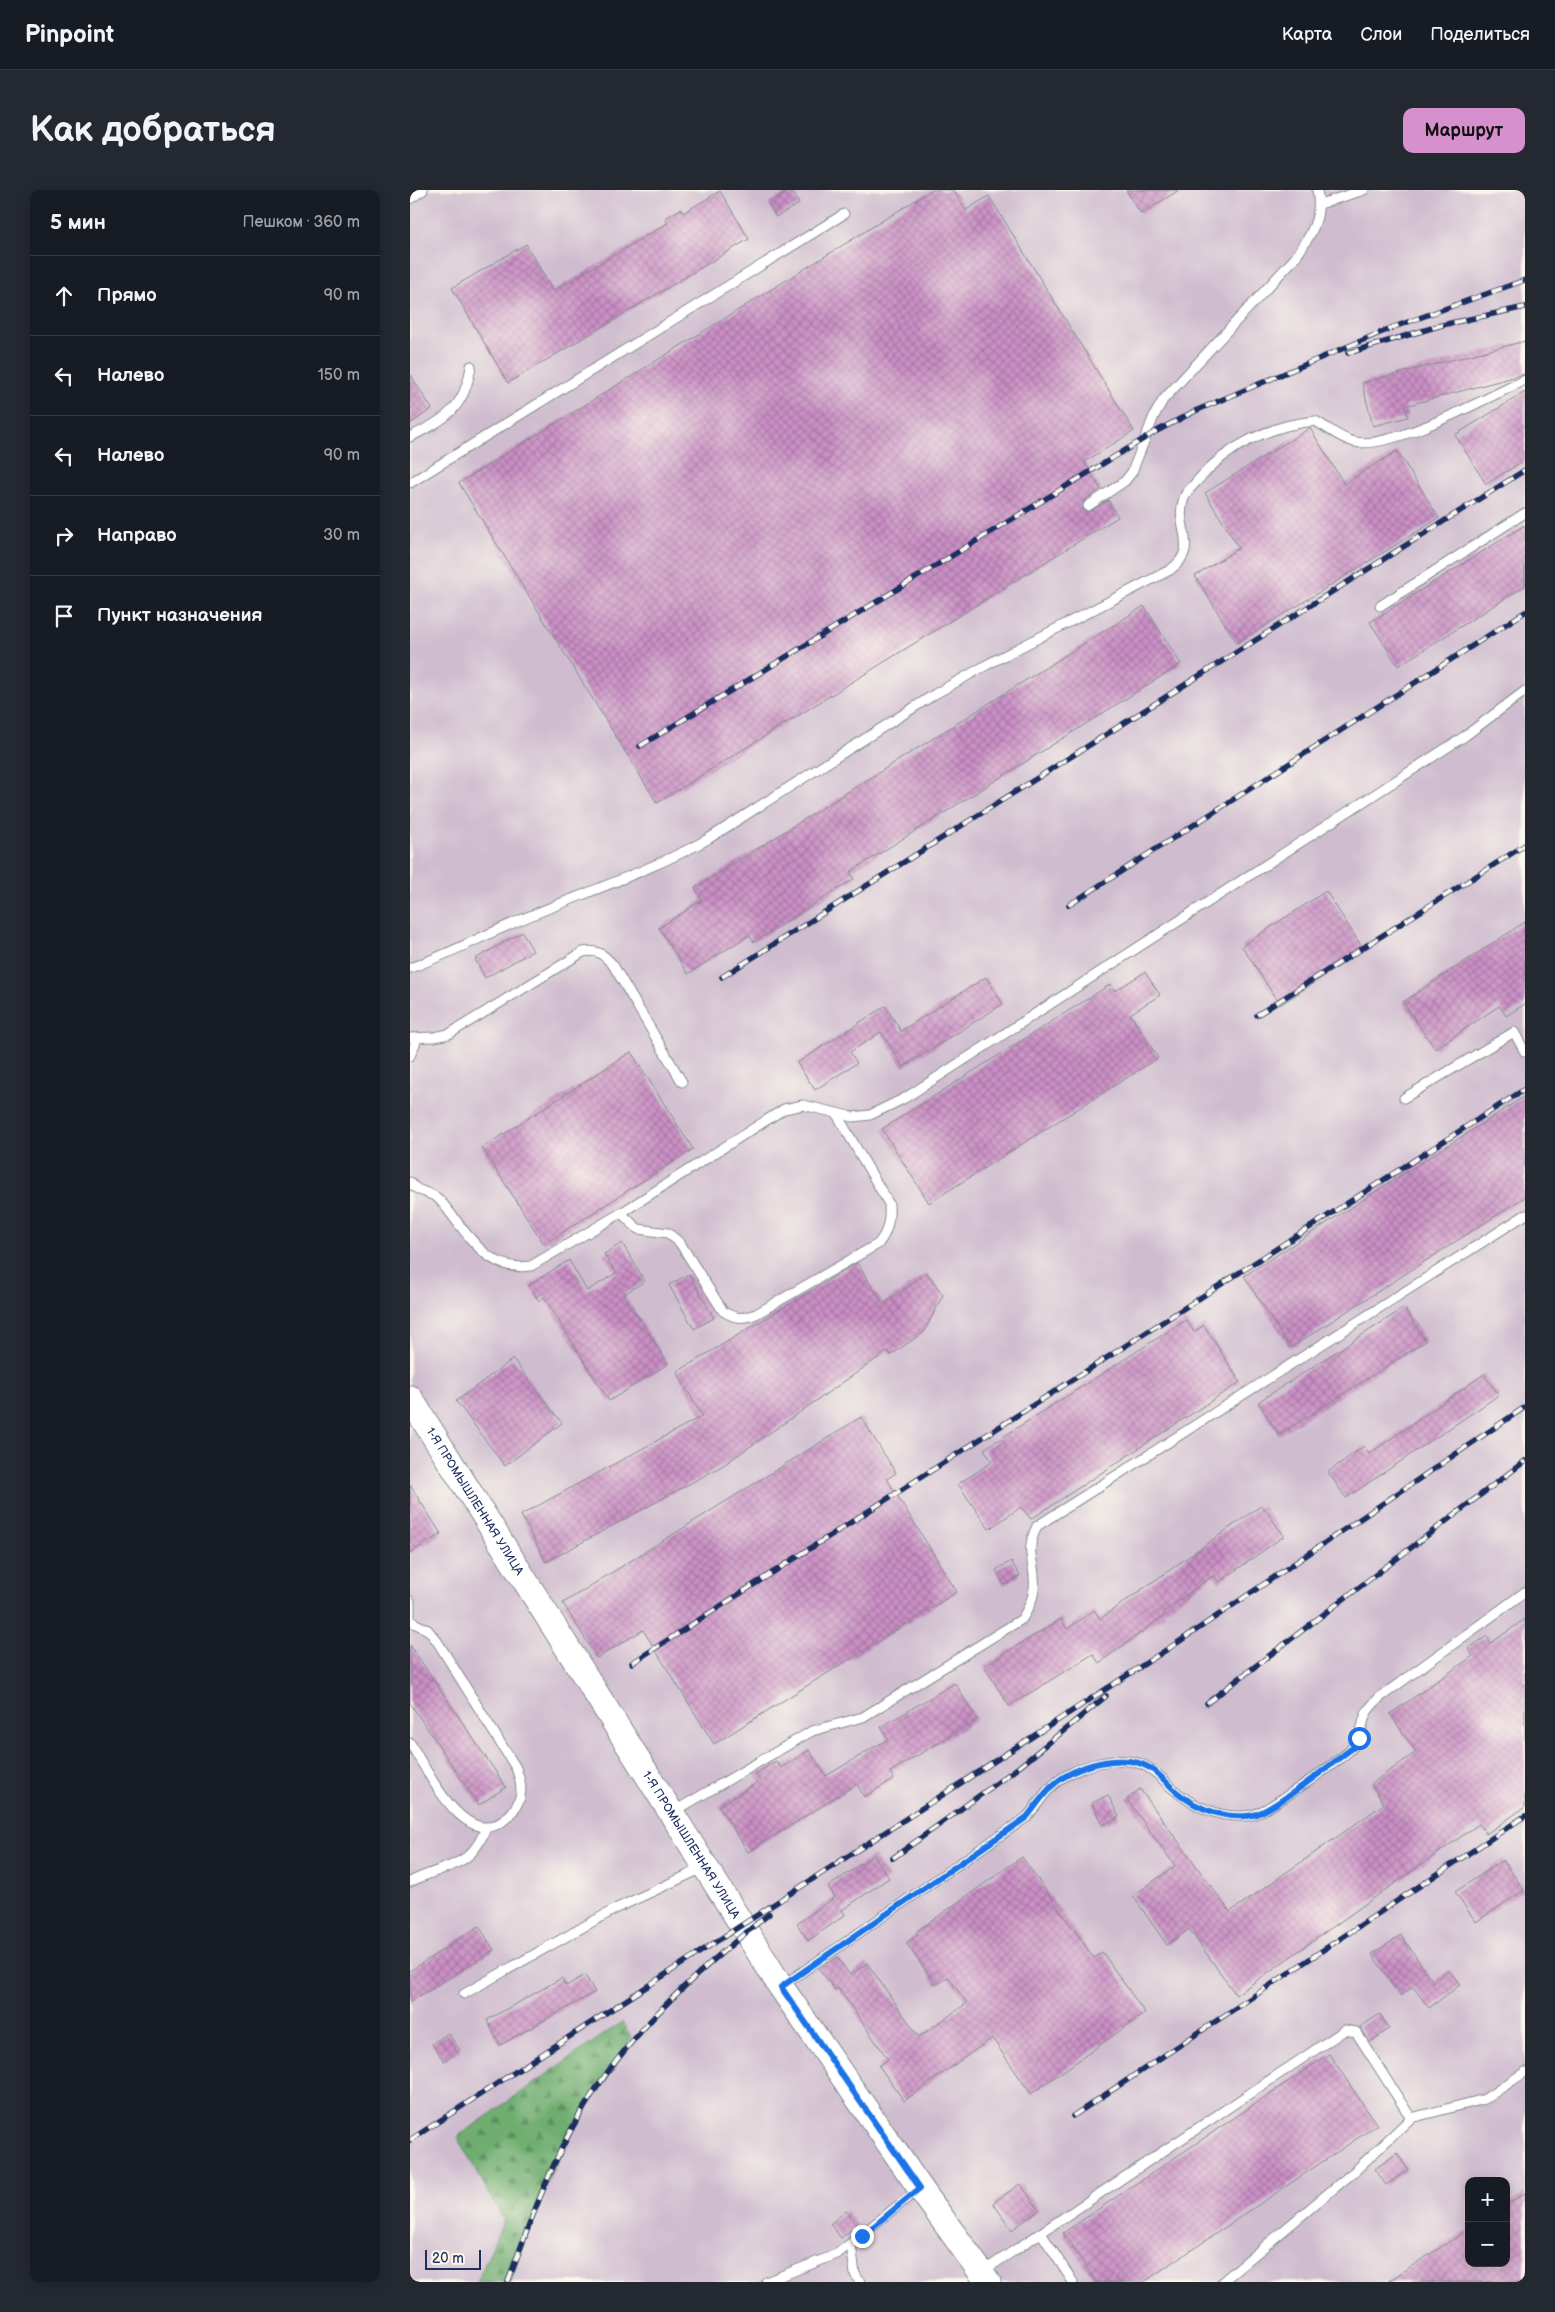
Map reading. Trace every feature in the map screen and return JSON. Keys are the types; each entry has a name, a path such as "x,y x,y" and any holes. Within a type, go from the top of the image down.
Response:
{"main road":[{"name":"1-Я ПРОМЫШЛЕННАЯ УЛИЦА","path":"410,1398 781,1987 984,2277"}],"lane":[{"path":"410,199 423,190"},
{"path":"1088,506 1125,481 1132,472 1154,416 1164,400 1295,258 1308,240 1316,222 1320,204 1317,190"},
{"path":"1320,204 1364,190"},
{"path":"410,482 844,214"},
{"path":"410,437 437,423 457,407 468,385 471,366"},
{"path":"410,968 442,957 526,918 673,858 708,839 935,694 990,663 1170,570 1181,562 1186,553 1181,511 1184,496 1210,466 1246,441 1275,430 1315,421 1344,439 1357,443 1386,440 1429,425 1525,380"},
{"path":"1380,606 1525,513"},
{"path":"410,1182 416,1190 436,1197 475,1245 505,1266 531,1266 784,1110 803,1105 853,1117 870,1115 905,1098 1465,736 1525,691"},
{"path":"410,1056 414,1039 449,1034 584,952 595,950 604,954 613,965 682,1082"},
{"path":"1404,1098 1514,1032 1525,1052"},
{"path":"621,1212 638,1229 668,1233 680,1243 723,1311 731,1316 743,1319 756,1314 878,1244 886,1234 890,1216 889,1204 836,1113"},
{"path":"672,1813 812,1731 864,1717 1022,1618 1030,1604 1034,1588 1034,1571 1029,1548 1037,1526 1525,1215"},
{"path":"781,1987 1027,1817 1050,1788 1064,1776 1099,1763 1126,1760 1138,1762 1151,1768 1180,1795 1200,1808 1228,1815 1253,1815 1271,1807 1354,1747 1367,1711 1379,1698 1525,1592"},
{"path":"410,1601 410,1620 428,1630 437,1641 516,1768 522,1783 520,1801 511,1813 486,1828 473,1826 455,1813 410,1743"},
{"path":"410,1882 472,1855 481,1844 486,1828"},
{"path":"464,1994 617,1908 704,1867"},
{"path":"984,2277 1041,2233 1345,2030 1356,2032 1411,2118"},
{"path":"1222,2282 1356,2170 1411,2118 1485,2099 1525,2072"},
{"path":"766,2282 837,2254 920,2188"},
{"path":"1041,2233 1073,2282"},
{"path":"851,2244 855,2274 860,2282"}],"shaded area":[{"path":"410,190 1525,190 1525,2282 511,2282 537,2205 556,2159 604,2075 632,2040 457,2138 504,2220 477,2282 410,2282"}],"green space":[{"path":"622,2022 632,2039 592,2097 560,2155 534,2215 511,2282 477,2282 504,2220 457,2137"}],"building":[{"path":"792,190 799,204 776,217 768,203"},
{"path":"932,190 953,190 966,210 989,196 1134,431 1084,462 1101,489 1084,501 1083,509 1086,512 1091,511 1108,500 1118,517 657,803 459,483"},
{"path":"1126,190 1179,190 1141,214"},
{"path":"720,191 749,239 508,383 452,288 526,244 553,291 668,223 665,218 681,209 683,213"},
{"path":"1525,341 1525,374 1405,406 1408,417 1373,426 1362,383"},
{"path":"410,374 432,409 410,424"},
{"path":"1525,392 1525,460 1486,484 1455,435"},
{"path":"1310,428 1344,484 1397,451 1439,518 1237,643 1195,576 1239,548 1205,493"},
{"path":"1525,525 1525,586 1398,666 1370,622"},
{"path":"1144,606 1181,664 850,872 854,879 754,942 749,935 688,974 659,928 702,900 695,888"},
{"path":"1326,891 1364,950 1280,1005 1242,946"},
{"path":"1525,922 1525,1004 1506,1016 1499,1006 1435,1049 1403,1002"},
{"path":"522,932 533,951 485,978 475,959"},
{"path":"1145,972 1160,995 1130,1014 1158,1058 929,1203 882,1129 1111,984 1115,991"},
{"path":"986,977 1003,1004 903,1067 881,1032 850,1052 857,1063 815,1090 797,1063 885,1006 901,1031"},
{"path":"631,1052 693,1149 544,1244 482,1148"},
{"path":"1525,1096 1525,1197 1290,1348 1244,1276"},
{"path":"622,1243 645,1281 624,1294 668,1364 609,1401 544,1297 539,1301 529,1285 569,1260 587,1291 616,1273 604,1254"},
{"path":"857,1263 883,1304 927,1273 943,1295 924,1332 891,1355 888,1351 722,1466 546,1562 521,1515 702,1416 677,1372"},
{"path":"689,1274 714,1318 694,1329 669,1285"},
{"path":"1404,1308 1426,1341 1279,1435 1258,1402"},
{"path":"1186,1320 1194,1332 1204,1325 1240,1382 1031,1519 1021,1507 989,1529 958,1484 992,1462 984,1449"},
{"path":"513,1359 562,1423 505,1466 456,1401"},
{"path":"1484,1374 1499,1395 1346,1498 1328,1472 1364,1446 1369,1454"},
{"path":"861,1417 896,1473 887,1479 957,1592 714,1744 643,1630 597,1658 563,1603"},
{"path":"410,1485 441,1534 410,1553"},
{"path":"1262,1505 1284,1536 1219,1582 1214,1575 1163,1612 1165,1615 1099,1663 1093,1654 1009,1706 984,1666 1061,1619 1067,1629 1094,1610 1100,1619"},
{"path":"1011,1561 1020,1576 1004,1585 996,1570"},
{"path":"1525,1619 1525,1807 1486,1834 1479,1824 1236,1995 1189,1929 1167,1945 1133,1896 1175,1866 1127,1799 1140,1789 1230,1912 1384,1804 1371,1784 1416,1752 1390,1714 1473,1656 1468,1649 1487,1636 1491,1643"},
{"path":"410,1645 506,1787 479,1805 410,1703"},
{"path":"955,1683 977,1720 890,1772 894,1779 864,1797 857,1784 748,1852 719,1806 760,1781 755,1774 776,1761 781,1768 809,1750 826,1776 888,1739 881,1727"},
{"path":"1108,1795 1119,1817 1102,1825 1092,1803"},
{"path":"874,1855 889,1878 842,1910 845,1915 808,1941 797,1924 835,1897 828,1887"},
{"path":"1022,1857 1094,1958 1102,1952 1145,2013 1031,2094 992,2038 904,2101 879,2066 888,2059 838,1988 835,1990 819,1969 837,1957 850,1975 867,1963 919,2037 967,2003 948,1977 936,1985 906,1943 918,1934 916,1932"},
{"path":"1503,1860 1524,1890 1476,1922 1455,1892"},
{"path":"479,1926 494,1950 410,2002 410,1971"},
{"path":"1401,1935 1433,1982 1449,1970 1460,1985 1429,2008 1413,1987 1400,1996 1372,1954"},
{"path":"585,1975 595,1992 500,2045 487,2020 562,1978 566,1986"},
{"path":"1380,2014 1389,2029 1370,2042 1360,2027"},
{"path":"448,2033 460,2050 444,2061 432,2044"},
{"path":"1329,2054 1377,2125 1144,2282 1096,2282 1063,2233"},
{"path":"1397,2153 1408,2170 1386,2185 1375,2169"},
{"path":"1020,2184 1039,2210 1012,2230 993,2203"},
{"path":"1525,2193 1525,2282 1387,2282 1465,2232 1465,2267 1510,2267 1510,2202"},
{"path":"846,2211 857,2225 841,2238 830,2224"}],"railway":[{"path":"640,746 1155,432 1195,411 1394,327 1525,280"},
{"path":"1348,353 1442,325 1525,307"},
{"path":"722,977 1525,470"},
{"path":"1069,905 1525,612"},
{"path":"1257,1015 1525,845"},
{"path":"632,1663 1525,1089"},
{"path":"410,2140 1180,1641 1525,1407"},
{"path":"1207,1703 1525,1461"},
{"path":"893,1858 1019,1767 1106,1696"},
{"path":"1073,2116 1525,1816"},
{"path":"508,2282 540,2196 569,2134 599,2085 619,2057 665,2006 715,1958 769,1914"}],"route":[{"path":"862,2236 920,2188 781,1987 1027,1817 1050,1788 1064,1776 1099,1763 1126,1760 1138,1762 1151,1768 1180,1795 1200,1808 1228,1815 1253,1815 1271,1807 1354,1747 1359,1738"}]}
